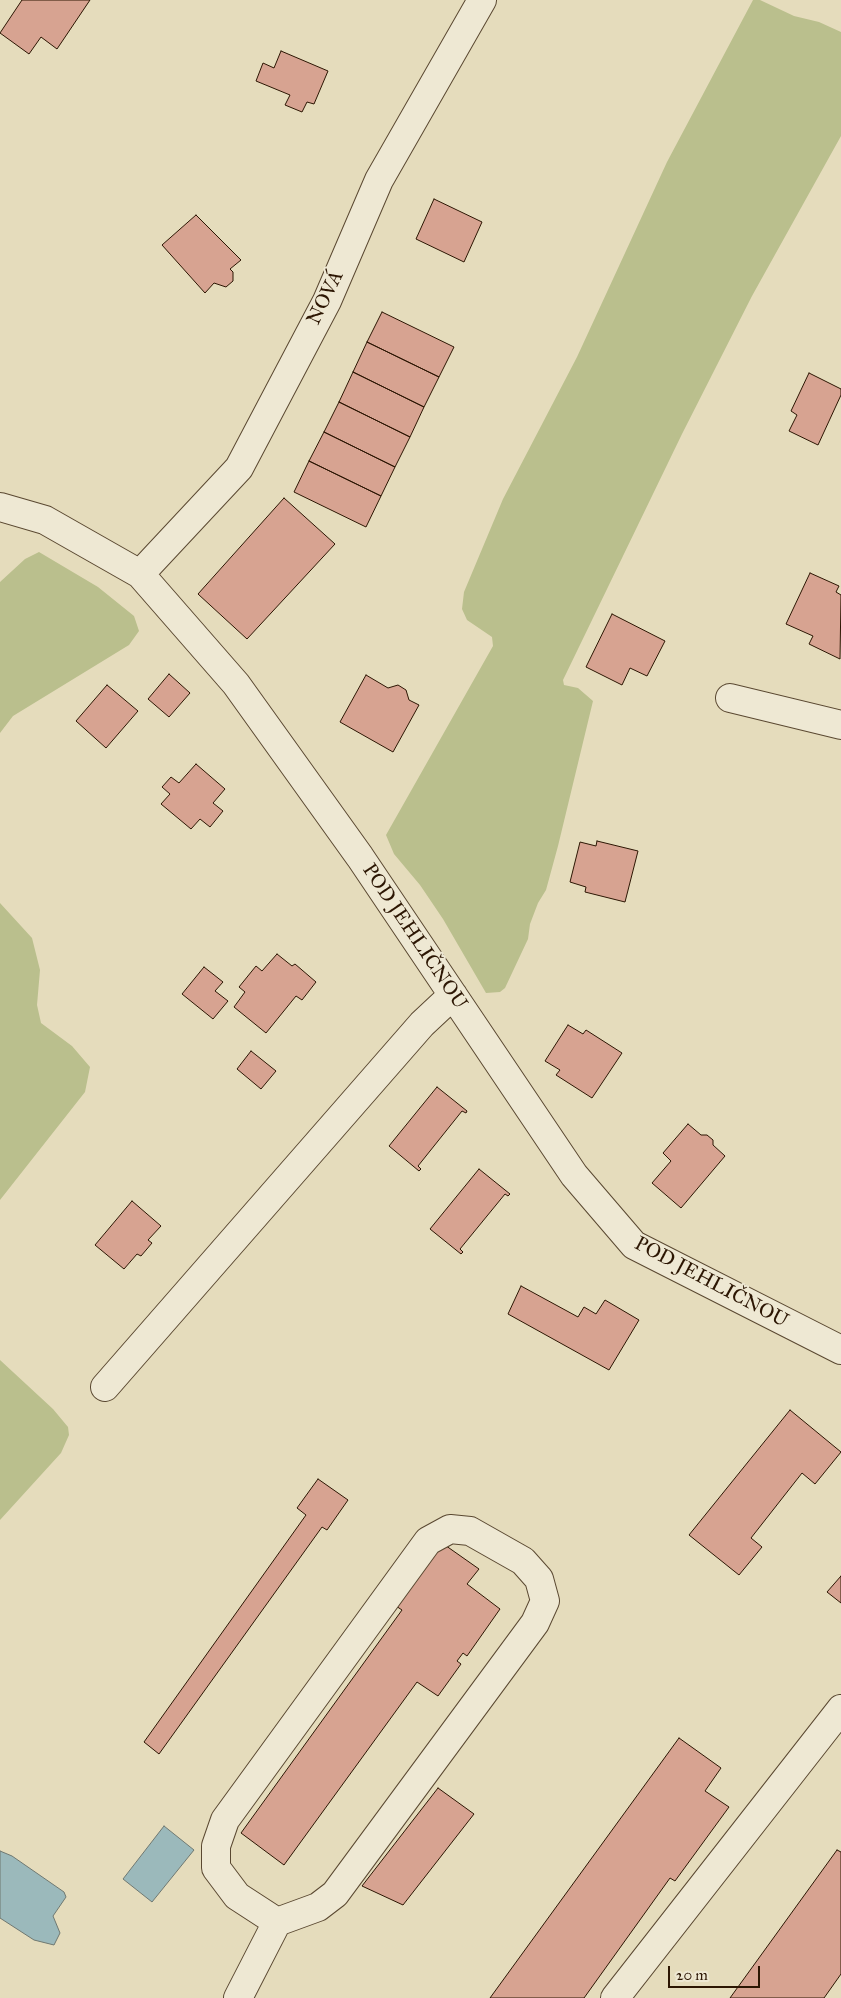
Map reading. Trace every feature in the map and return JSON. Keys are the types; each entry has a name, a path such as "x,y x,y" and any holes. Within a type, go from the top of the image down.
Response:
{"street":[{"name":"NOVÁ","path":"140,574 238,468 326,301 379,180 482,0"},
{"name":"POD JEHLIČNOU","path":"0,507 45,520 140,574 236,684 360,857 574,1174 634,1246 841,1350"},
{"path":"730,698 841,726"},
{"path":"105,1387 422,1024 453,995"},
{"path":"238,1998 276,1922 318,1906 334,1894 535,1623 545,1601 539,1579 523,1561 470,1531 450,1529 428,1541 225,1820 216,1846 216,1868 237,1896 276,1922"},
{"path":"615,1998 841,1709"}],"green space":[{"path":"753,0 760,0 794,16 819,22 841,32 841,136 752,296 682,434 563,680 564,685 578,688 593,701 558,846 546,890 538,903 530,924 528,939 505,988 500,992 486,993 443,919 420,885 394,854 386,835 493,646 492,637 467,620 462,609 464,592 503,499 577,357 667,162"},
{"path":"39,552 98,587 134,616 139,631 129,645 13,716 0,733 0,582 25,559"},
{"path":"0,903 32,938 40,970 37,1005 41,1023 72,1046 90,1067 85,1092 0,1200"},
{"path":"0,1360 53,1409 68,1427 69,1435 61,1453 0,1520"}],"water":[{"path":"164,1826 194,1850 152,1902 123,1879"},
{"path":"0,1851 12,1856 64,1892 66,1897 53,1916 60,1933 54,1945 34,1940 0,1918"}],"building":[{"path":"22,0 90,0 57,49 41,37 29,54 0,33"},
{"path":"281,51 328,71 314,104 307,102 302,112 285,105 290,95 256,81 263,63 274,68"},
{"path":"434,199 482,222 464,262 416,239"},
{"path":"196,215 241,260 230,269 233,272 233,281 226,287 214,283 205,293 162,245"},
{"path":"382,312 454,347 439,377 367,342"},
{"path":"367,342 439,377 424,407 353,372"},
{"path":"353,372 424,407 410,437 339,402"},
{"path":"809,373 841,389 841,395 818,445 789,431 797,415 791,411"},
{"path":"339,402 410,437 395,467 324,432"},
{"path":"324,432 395,467 381,496 309,461"},
{"path":"309,461 381,496 366,527 294,492"},
{"path":"284,498 335,544 247,639 198,594"},
{"path":"810,573 839,586 836,592 841,595 840,659 809,644 813,636 786,624"},
{"path":"612,614 665,641 647,676 630,668 622,685 586,667"},
{"path":"169,674 190,693 169,717 148,699"},
{"path":"366,675 388,688 398,685 406,690 409,700 419,705 393,752 340,722"},
{"path":"107,685 138,711 106,748 76,721"},
{"path":"196,764 225,789 213,803 223,811 210,827 200,819 191,829 161,804 170,794 162,787 171,777 179,783"},
{"path":"597,841 638,851 625,902 585,892 586,887 570,882 580,842 596,846"},
{"path":"277,954 292,966 295,964 316,982 302,1000 296,996 266,1033 234,1007 245,992 239,987 256,966 262,971"},
{"path":"204,967 223,982 215,991 228,1001 213,1019 182,994"},
{"path":"568,1025 583,1034 586,1030 622,1053 592,1098 556,1075 560,1070 545,1061"},
{"path":"251,1051 276,1071 261,1089 237,1069"},
{"path":"437,1087 467,1111 466,1113 462,1111 418,1166 421,1169 419,1171 389,1146"},
{"path":"688,1124 701,1135 707,1135 713,1140 713,1145 725,1156 681,1208 652,1183 671,1161 663,1153"},
{"path":"479,1169 510,1194 508,1196 505,1194 460,1249 463,1252 461,1254 430,1229"},
{"path":"132,1201 161,1226 148,1240 152,1243 141,1256 137,1254 124,1269 95,1245"},
{"path":"521,1286 578,1317 584,1307 596,1314 605,1300 639,1320 609,1370 508,1314"},
{"path":"790,1410 841,1452 815,1484 802,1473 751,1538 762,1547 739,1575 689,1535"},
{"path":"318,1479 348,1500 327,1530 322,1527 159,1754 144,1742 306,1515 297,1508"},
{"path":"442,1543 479,1569 467,1584 500,1609 467,1656 463,1653 457,1661 461,1664 438,1696 417,1682 284,1865 241,1833 402,1610 396,1606"},
{"path":"841,1576 841,1603 827,1592"},
{"path":"679,1738 721,1768 705,1791 729,1807 675,1881 670,1878 584,1998 490,1998"},
{"path":"438,1788 474,1814 403,1905 362,1886"},
{"path":"837,1850 841,1852 841,1974 824,1998 730,1998"}]}
